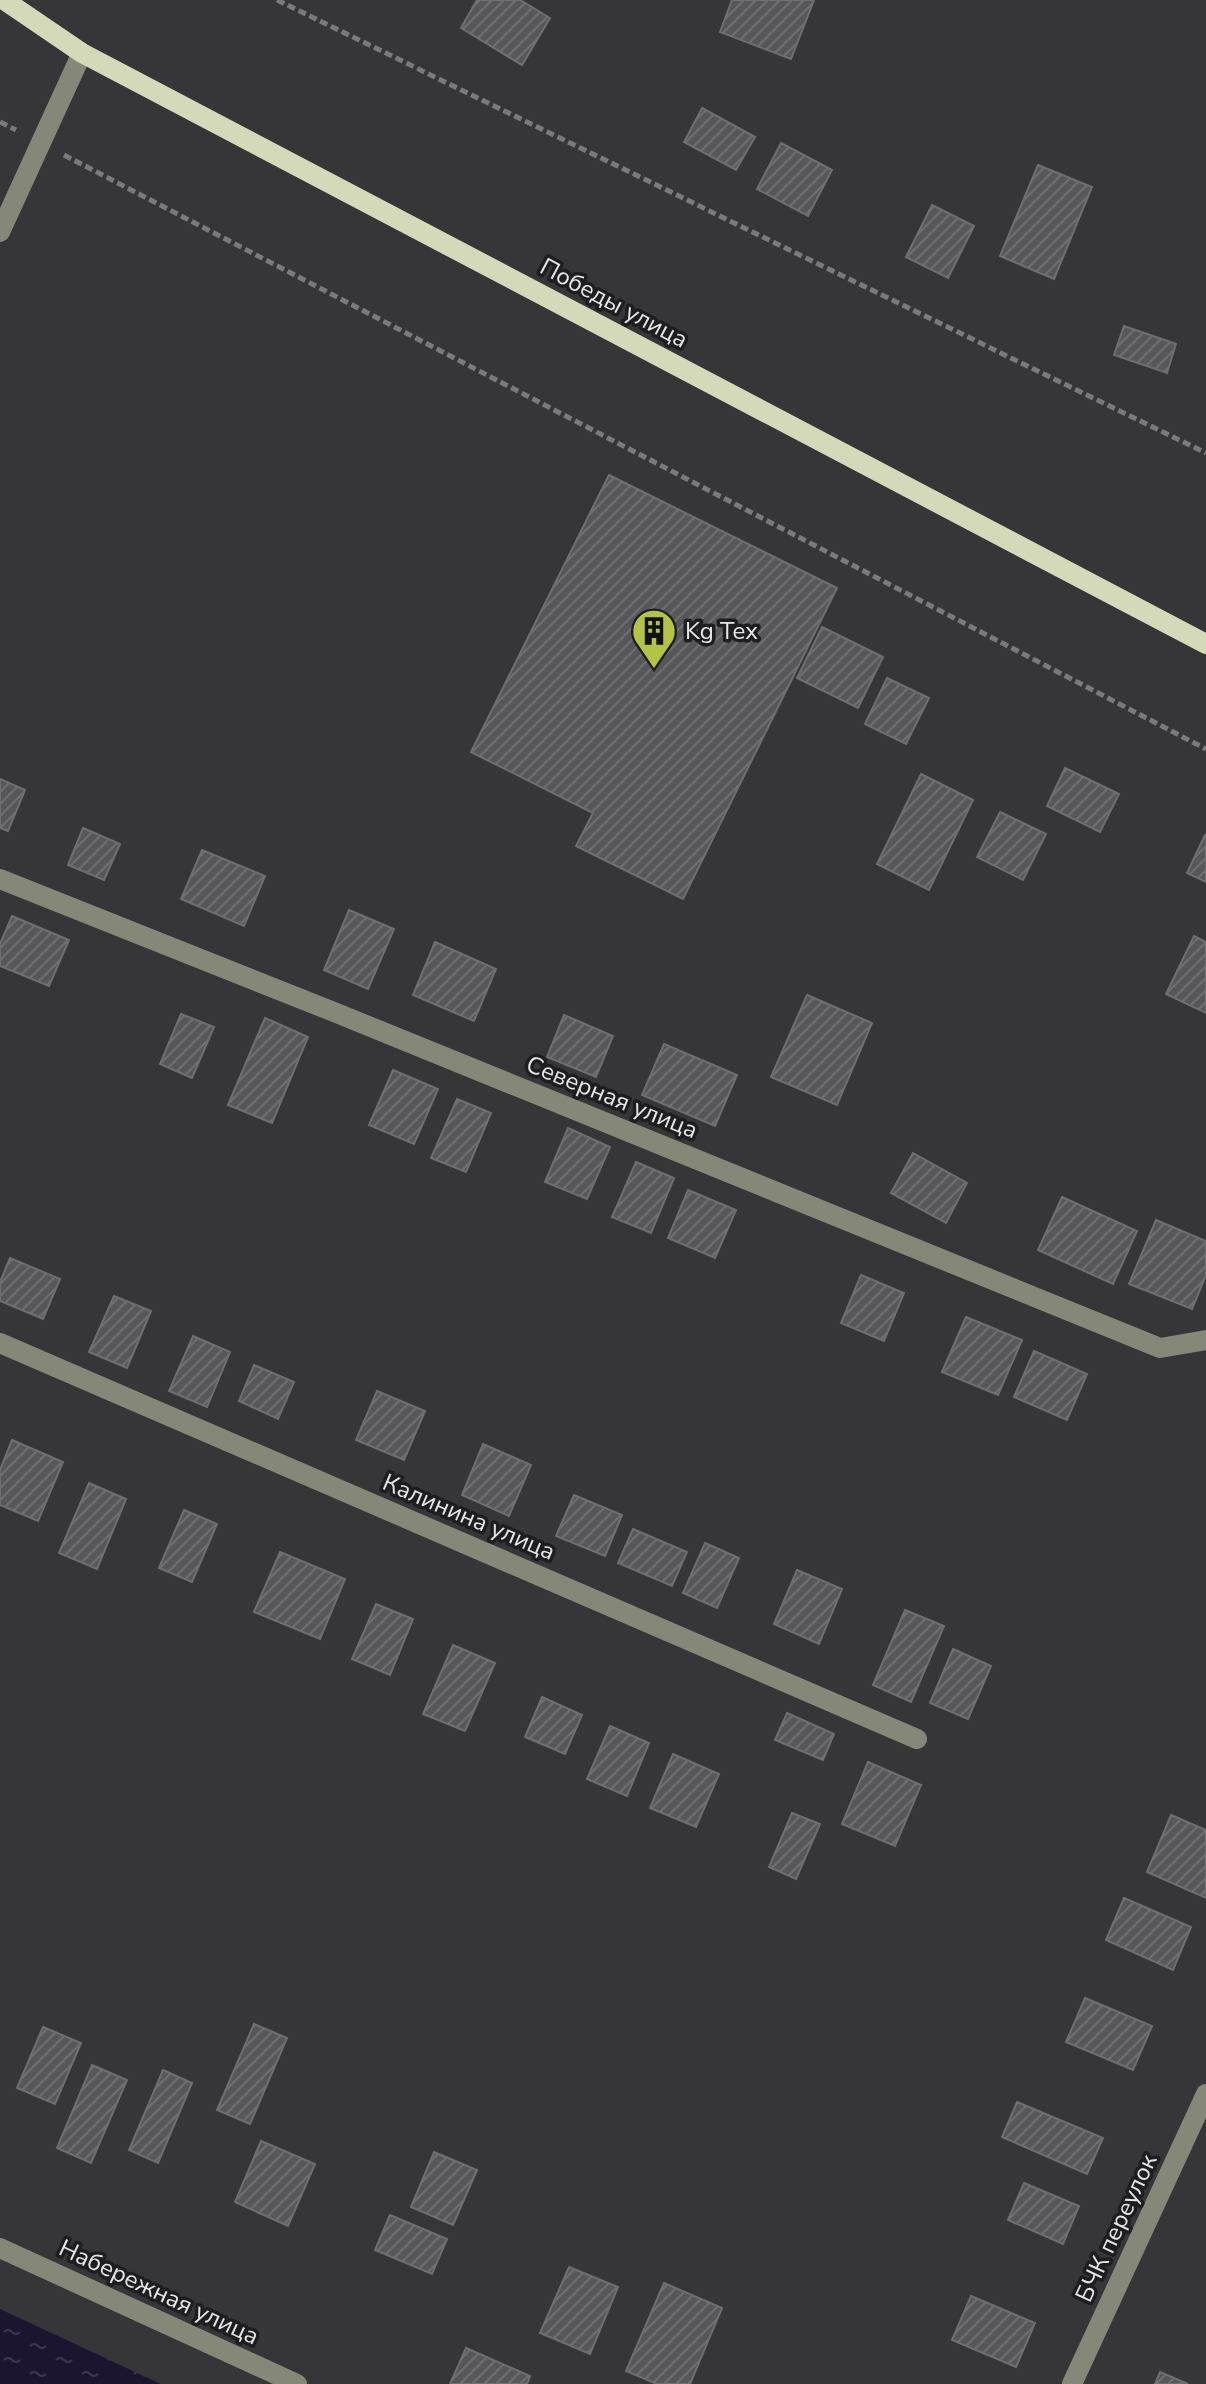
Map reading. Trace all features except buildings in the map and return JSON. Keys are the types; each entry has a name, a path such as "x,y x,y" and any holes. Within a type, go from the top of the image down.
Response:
{"main road":[{"name":"Победы улица","path":"4,0 82,53 1206,644"}],"street":[{"path":"0,232 82,53"},
{"name":"Северная улица","path":"0,879 1160,1348 1206,1340"},
{"name":"Калинина улица","path":"0,1343 917,1739"},
{"name":"БЧК переулок","path":"1072,2384 1206,2094"},
{"name":"Набережная улица","path":"0,2248 297,2384"}],"path":[{"path":"277,0 1206,453"},
{"path":"0,122 1206,749"}],"water":[{"path":"0,2309 161,2384 0,2384"}],"place":[{"name":"Kg Tex","path":"654,670"}]}
